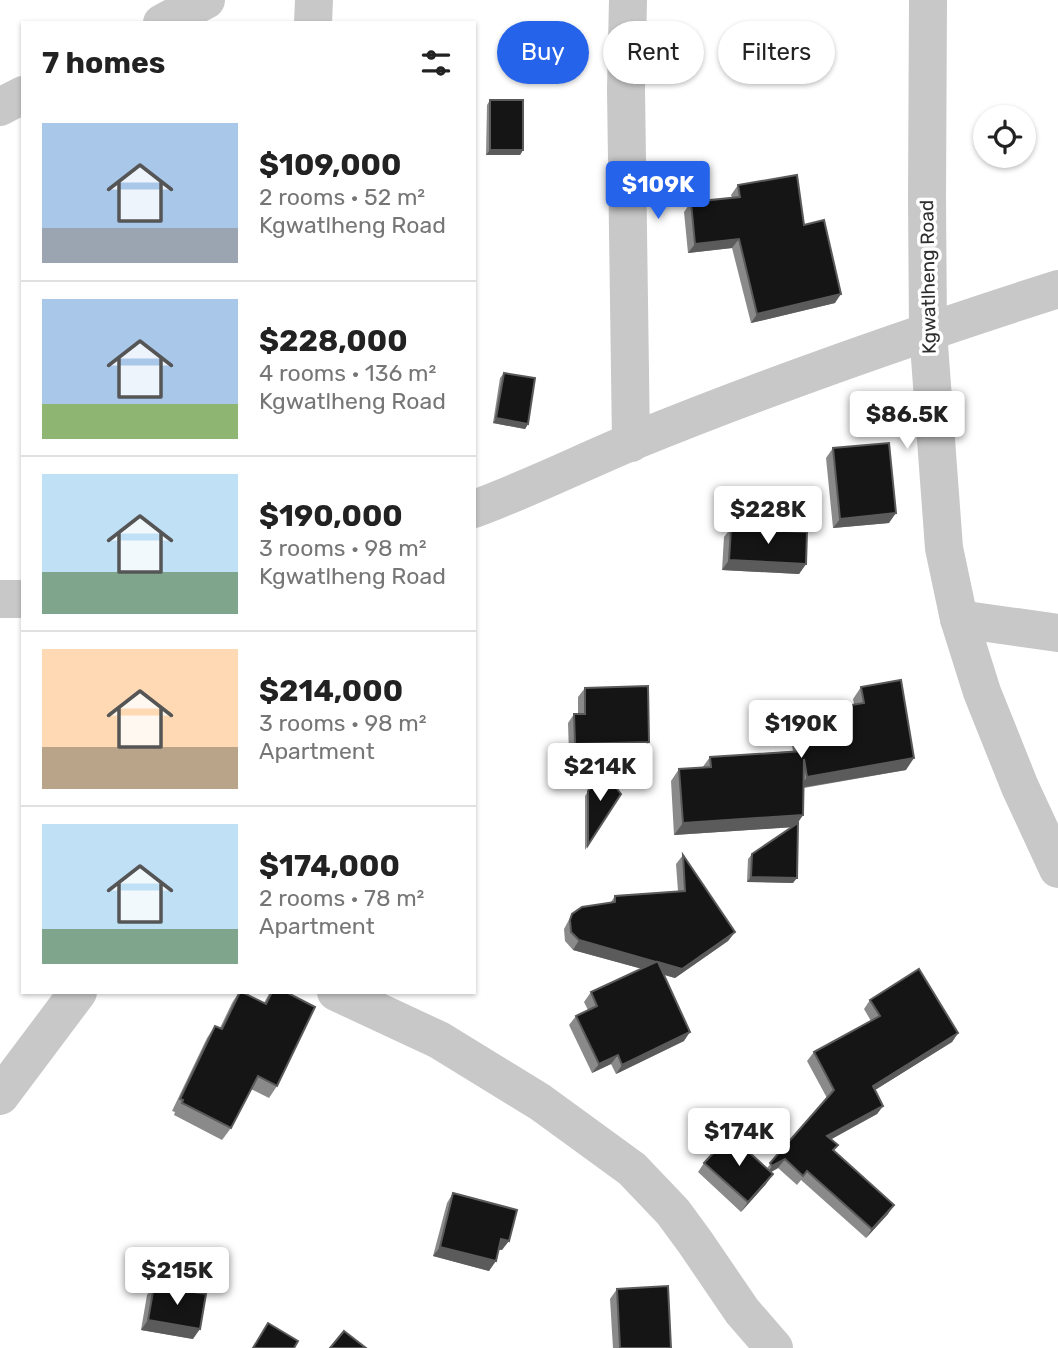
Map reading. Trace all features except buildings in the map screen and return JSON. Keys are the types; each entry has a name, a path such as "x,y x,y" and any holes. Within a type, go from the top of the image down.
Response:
{"street":[{"path":"166,21 206,0"},
{"path":"313,21 314,0"},
{"path":"628,0 626,89 631,443"},
{"name":"Kgwatlheng Road","path":"928,0 928,331 944,548 959,619 982,692 1020,787 1058,869"},
{"path":"0,107 21,96"},
{"path":"476,508 631,443 777,386 928,331 1058,289"},
{"path":"0,599 21,598"},
{"path":"959,619 1058,633"},
{"path":"0,1096 76,994"},
{"path":"340,994 439,1040 540,1102 632,1169 673,1212 742,1311 774,1348"}]}
